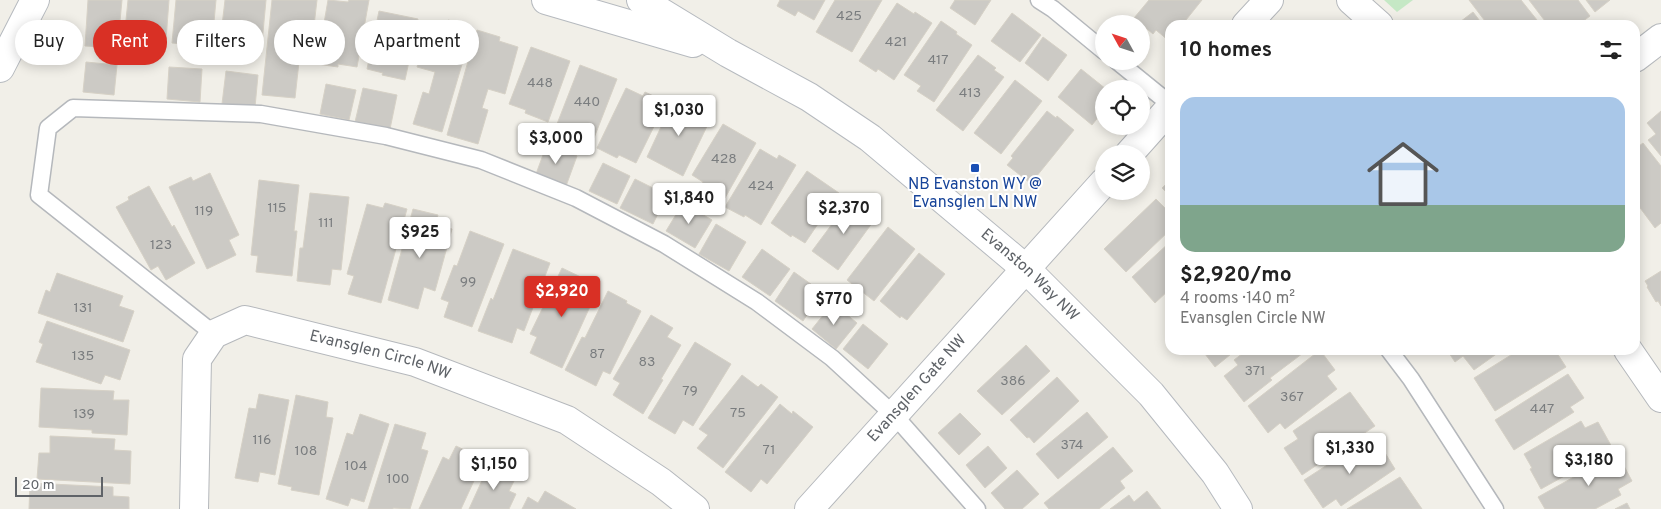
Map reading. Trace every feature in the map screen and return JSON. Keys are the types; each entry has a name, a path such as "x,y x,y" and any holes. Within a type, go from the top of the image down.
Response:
{"street":[{"path":"0,68 35,0"},
{"name":"Evanston Way NW","path":"546,0 728,53"},
{"name":"Evanston Way NW","path":"641,0 728,53 809,97 870,138 1026,269 1151,394 1215,473 1238,509"},
{"path":"1251,20 1269,0"},
{"path":"1351,0 1373,20"},
{"path":"1640,54 1661,38"},
{"path":"1137,145 1165,112"},
{"name":"Evansglen Gate NW","path":"810,509 1095,192"},
{"name":"Evansglen Circle NW","path":"214,334 244,320 415,362 568,420 661,482 695,509"},
{"path":"194,509 197,360 214,334"},
{"path":"1631,355 1661,398"}],"lane":[{"path":"1039,0 1095,44"},
{"path":"1128,70 1165,102"},
{"path":"214,334 39,196 48,128 73,108 261,114 386,136 481,160 576,198 664,244 750,297 832,358 894,415 977,509"},
{"path":"1393,355 1411,379 1495,509"}],"green space":[{"path":"1384,0 1413,0 1397,12"}],"building":[{"path":"88,0 122,0 120,20 93,20 93,46 85,46"},
{"path":"128,0 169,0 167,27 167,20 126,20"},
{"path":"176,0 216,0 214,20 177,20 177,43 172,43"},
{"path":"225,0 266,0 264,22 264,20 223,20"},
{"path":"272,0 317,0 315,20 274,20 274,65 299,65 295,98 262,95"},
{"path":"328,0 348,2 349,0 369,0 365,20 355,20 355,65 357,65 357,67 344,65 345,20 325,20"},
{"path":"780,0 825,0 814,20 798,11 795,16 777,6"},
{"path":"835,0 882,0 852,52 816,32"},
{"path":"955,0 991,0 975,25 950,8"},
{"path":"1149,0 1202,0 1186,20 1165,20 1165,38 1156,30 1153,34 1150,31 1150,15 1136,15"},
{"path":"1469,0 1521,0 1537,20 1484,20"},
{"path":"1529,0 1578,0 1590,16 1585,20 1544,20"},
{"path":"1586,0 1610,0 1595,12"},
{"path":"897,3 932,23 894,80 878,69 876,72 859,61"},
{"path":"379,11 418,19 418,20 377,20"},
{"path":"1473,12 1479,20 1463,20"},
{"path":"1012,13 1041,35 1020,62 991,41"},
{"path":"941,21 972,45 934,102 917,91 921,86 904,75"},
{"path":"479,31 500,37 499,41 518,47 505,94 488,89 482,108 488,110 478,144 447,135 467,65 479,65"},
{"path":"1043,37 1067,55 1048,81 1025,63"},
{"path":"531,47 570,61 548,122 525,113 526,110 509,104"},
{"path":"978,55 996,68 994,70 1004,77 963,131 936,110"},
{"path":"86,62 93,63 93,65 117,65 114,95 83,92"},
{"path":"368,65 408,65 405,80 382,75 383,73 367,69"},
{"path":"418,65 462,65 442,132 413,124 423,92 429,94 435,72 417,67"},
{"path":"580,65 617,79 594,138 557,124"},
{"path":"169,67 202,69 200,102 167,99"},
{"path":"1081,69 1095,80 1095,121 1092,125 1058,97"},
{"path":"226,71 258,75 255,107 222,104"},
{"path":"1015,80 1042,101 1001,154 974,133"},
{"path":"326,84 356,90 349,120 320,114"},
{"path":"363,88 397,95 390,129 355,122"},
{"path":"626,88 643,96 645,92 666,102 636,163 619,155 617,158 597,148"},
{"path":"674,99 711,118 683,176 647,157"},
{"path":"1047,111 1056,118 1057,116 1074,130 1036,177 1034,175 1029,182 1007,165 1013,158 1011,156"},
{"path":"1661,111 1661,156 1648,140 1656,134 1647,123"},
{"path":"723,124 756,143 725,198 702,185 703,182 692,175"},
{"path":"1643,143 1661,166 1661,223 1655,228 1640,208 1640,145"},
{"path":"547,144 577,156 566,186 536,174"},
{"path":"760,149 777,159 779,155 796,165 761,225 745,215 744,217 725,207"},
{"path":"603,163 630,176 617,204 589,191"},
{"path":"807,171 839,193 805,243 792,235 791,237 771,223"},
{"path":"210,173 239,235 229,240 236,255 207,269 169,187 191,177 193,181"},
{"path":"635,179 667,195 653,224 620,208"},
{"path":"259,180 299,185 294,231 297,231 292,276 256,272 258,256 251,255"},
{"path":"149,186 195,263 166,280 158,266 151,270 116,207 129,200 128,197"},
{"path":"310,193 349,197 341,270 332,269 330,285 297,281 300,248 303,248"},
{"path":"1156,199 1165,208 1165,235 1126,272 1104,249"},
{"path":"850,200 875,219 838,270 812,251"},
{"path":"385,203 407,209 381,303 348,294 354,276 347,274 367,204 383,208"},
{"path":"683,203 712,220 695,248 666,231"},
{"path":"413,209 438,215 435,224 452,229 435,291 424,287 418,309 388,300"},
{"path":"716,224 746,242 729,271 699,254"},
{"path":"888,227 915,249 874,301 847,280"},
{"path":"470,231 504,244 472,327 444,317 449,302 441,299 454,265 457,266"},
{"path":"1165,247 1165,294 1155,303 1132,277"},
{"path":"513,249 550,263 524,331 517,328 512,343 478,331 491,298 493,300"},
{"path":"762,249 790,269 770,296 742,277"},
{"path":"919,253 945,274 907,320 901,316 900,318 880,301"},
{"path":"562,268 585,279 584,282 598,289 562,368 530,353 537,337 530,334"},
{"path":"1661,271 1661,306 1658,301 1656,302 1645,281"},
{"path":"794,272 822,292 803,321 775,301"},
{"path":"57,273 123,296 119,306 134,311 123,342 38,313 46,290 50,292"},
{"path":"608,291 641,311 610,374 603,371 596,386 565,370 582,337 585,338"},
{"path":"833,303 857,323 836,349 812,329"},
{"path":"651,315 673,328 667,337 681,345 643,414 613,395 620,383 613,379"},
{"path":"47,321 130,350 120,380 105,375 101,384 36,362 43,344 39,342"},
{"path":"863,324 888,344 868,369 843,349"},
{"path":"695,342 731,364 693,426 683,420 675,434 648,418"},
{"path":"1026,345 1050,371 1002,415 977,391"},
{"path":"1206,355 1230,355 1215,367"},
{"path":"1240,355 1300,355 1270,378 1272,380 1244,402 1224,376 1238,365 1234,360"},
{"path":"1314,355 1324,355 1335,370 1327,376 1337,389 1285,429 1280,423 1268,433 1248,406"},
{"path":"1450,355 1495,355 1474,370 1463,356 1455,362"},
{"path":"1511,355 1558,355 1566,367 1495,411 1474,378"},
{"path":"1568,374 1584,398 1570,407 1574,412 1514,450 1495,420"},
{"path":"742,375 758,387 761,384 778,397 723,468 697,448 708,435 699,429"},
{"path":"1057,377 1079,401 1034,443 1010,420"},
{"path":"41,388 114,391 113,400 129,400 127,435 92,433 92,430 39,427"},
{"path":"1350,392 1375,426 1302,475 1284,448 1298,439 1293,431"},
{"path":"259,394 289,400 275,475 260,472 258,482 235,478 249,408 256,409"},
{"path":"296,395 328,402 326,417 333,418 319,495 291,490 292,487 278,484"},
{"path":"780,404 792,414 793,411 813,427 767,484 761,479 751,492 725,472"},
{"path":"1087,412 1108,437 1058,479 1036,454"},
{"path":"960,413 981,434 959,455 938,433"},
{"path":"360,414 389,424 364,502 351,498 348,506 326,499 347,433 353,435"},
{"path":"1581,421 1585,428 1598,422 1613,449 1541,489 1524,454"},
{"path":"395,424 426,433 421,449 428,451 410,509 368,509"},
{"path":"50,436 115,439 114,450 131,451 130,484 37,479 39,453 50,453"},
{"path":"1372,438 1380,449 1382,448 1395,469 1341,506 1336,499 1323,508 1304,480 1335,460 1336,462"},
{"path":"456,446 484,459 461,509 419,509 443,457 449,460"},
{"path":"988,446 1007,468 985,488 966,465"},
{"path":"1113,447 1133,471 1120,481 1125,488 1099,509 1049,509 1044,503"},
{"path":"1617,453 1632,481 1618,489 1621,495 1595,509 1545,509 1538,497"},
{"path":"489,465 516,477 509,491 516,494 509,509 469,509"},
{"path":"1017,470 1039,494 1022,509 1005,509 991,493"},
{"path":"1400,477 1422,509 1347,509"},
{"path":"30,483 113,487 113,496 129,497 129,509 29,509"},
{"path":"545,491 576,509 522,509 528,497 538,503"},
{"path":"1147,491 1161,509 1110,509 1129,495 1134,502"},
{"path":"1627,503 1630,509 1615,509"}],"place":[{"name":"NB Evanston WY @ Evansglen LN NW","path":"975,168"}]}
